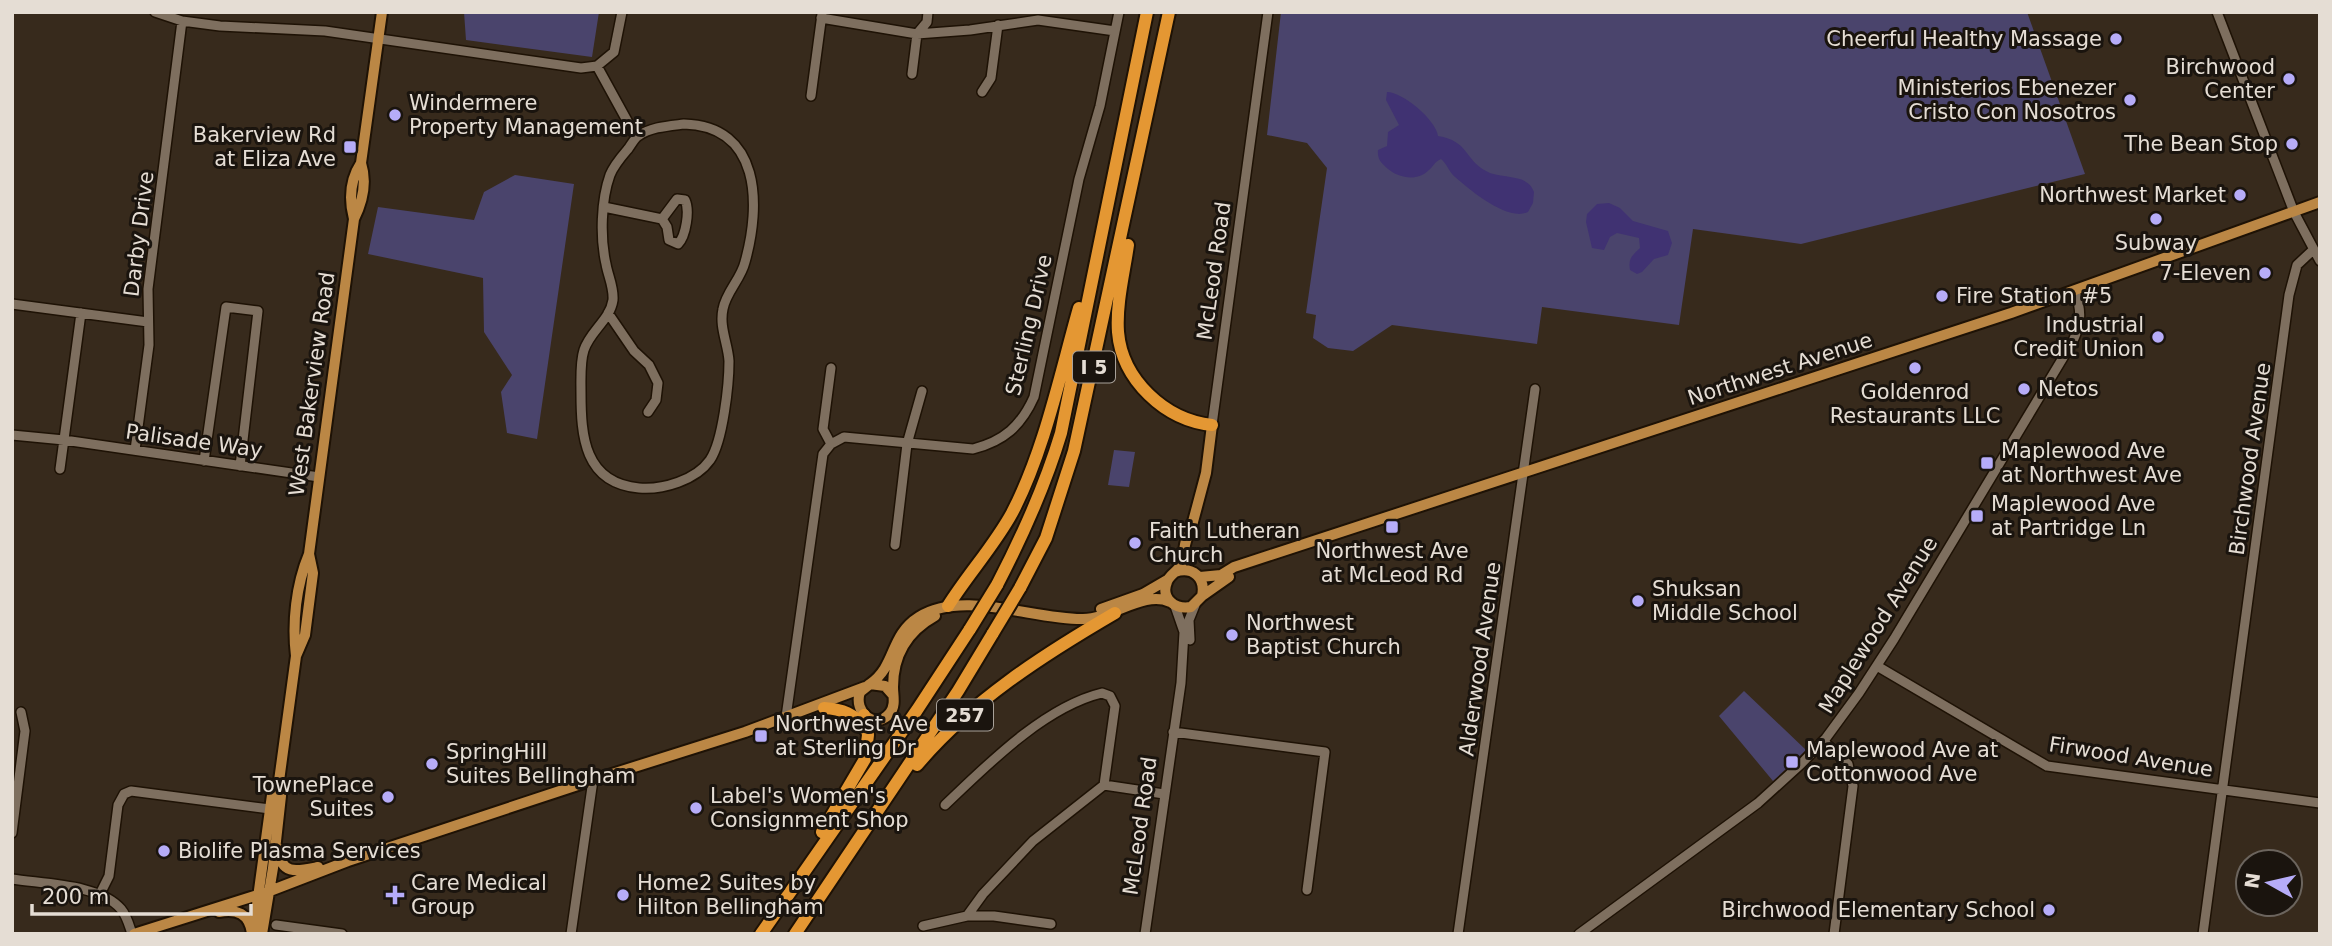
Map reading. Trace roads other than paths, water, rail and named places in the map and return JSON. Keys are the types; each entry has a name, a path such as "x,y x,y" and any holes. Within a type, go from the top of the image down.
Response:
{"highway":[{"name":"I 5","path":"760,934 971,629 1027,528 1061,433 1147,12"},
{"name":"I 5","path":"795,934 993,633 1046,538 1074,452 1169,12"},
{"path":"1143,138 1118,320 1120,348 1134,377 1159,403 1185,418 1212,425"},
{"path":"948,606 991,547 1020,494 1055,394 1104,216"},
{"name":"257","path":"852,850 935,743 973,708 1071,639 1115,612"},
{"path":"824,708 839,709 850,714 860,722 867,735"},
{"path":"760,934 862,766 867,752 867,735 862,713"}],"main road":[{"name":"West Bakerview Road","path":"253,934 265,892 278,821 281,796 279,781 296,656 293,634 301,572 309,554 354,219 350,204 354,174 361,163 382,12"},
{"name":"Northwest Avenue","path":"1198,576 1213,578 1234,568 2075,292 2316,204"},
{"name":"McLeod Road","path":"1198,576 1190,559 1190,533 1206,473 1212,425"},
{"name":"McLeod Road","path":"1171,576 1181,564 1184,541 1190,533"},
{"name":"Northwest Avenue","path":"1199,600 1249,564"},
{"path":"862,713 858,698 867,686 885,672 894,647 908,626 919,617 948,606 976,606 1054,619 1086,620 1155,598 1186,608 1199,600 1203,586 1198,576 1187,570 1129,600 1075,619"},
{"path":"1171,576 1165,592 1172,604"},
{"path":"133,934 792,716 840,703 854,705 872,720 885,718 893,708 893,674 898,656 918,627 946,612 976,606"},
{"path":"792,716 812,705 867,686 885,686 893,695"},
{"name":"West Bakerview Road","path":"262,934 270,809 272,795 279,781"},
{"path":"278,821 279,854 289,869 304,870 348,862"},
{"path":"182,920 222,911 235,911 250,921 253,934"}],"street":[{"path":"155,12 183,21 220,26 312,29 581,68 597,66 614,52 622,12"},
{"path":"912,74 917,34 927,22 928,12"},
{"name":"Sterling Drive","path":"831,444 844,437 973,449 993,444 1008,433 1027,412 1034,397 1079,179 1100,106 1119,12"},
{"name":"McLeod Road","path":"1212,425 1268,12"},
{"path":"2217,12 2294,212 2320,261"},
{"path":"811,96 822,15 917,34 970,30 1039,16 1115,31"},
{"name":"Darby Drive","path":"135,450 149,345 148,289 183,21"},
{"path":"982,92 991,78 998,25"},
{"path":"597,66 636,137"},
{"path":"684,124 703,125 716,130 737,147 753,184 753,218 745,263 723,308 722,323 728,347 729,377 718,440 710,459 685,479 639,488 603,475 591,460 585,446 581,412 584,350 608,313 613,300 604,247 604,207 611,173 636,137 661,127 684,124"},
{"path":"604,207 662,219 667,227 669,240 678,244 683,238 687,202 677,199 662,219"},
{"name":"Birchwood Avenue","path":"2203,934 2289,295 2297,265 2313,250"},
{"name":"Maplewood Avenue","path":"1579,934 1758,803 1823,741 1877,666 2073,341 2081,320 2075,292"},
{"path":"12,311 13,304 148,323"},
{"path":"204,461 226,307 258,311 240,466"},
{"path":"60,469 81,313"},
{"path":"608,313 634,351 649,365 657,383 656,400 648,412"},
{"path":"792,716 823,454 831,444 823,429 831,368"},
{"name":"Alderwood Avenue","path":"1458,934 1535,389"},
{"path":"895,545 907,444 922,391"},
{"name":"Palisade Way","path":"12,435 319,477"},
{"name":"McLeod Road","path":"1145,934 1173,732 1189,644 1189,620 1199,600"},
{"name":"McLeod Road","path":"1172,604 1182,620 1184,632 1181,683"},
{"name":"Firwood Avenue","path":"1877,666 2047,766 2320,803"},
{"path":"945,805 1008,745 1080,700 1102,693 1110,696 1115,706 1104,785 1032,841 983,894 967,916"},
{"path":"12,833 25,731 21,712"},
{"path":"1173,732 1325,751 1307,890"},
{"path":"1823,741 1848,764 1853,786 1834,934"},
{"path":"571,934 593,780"},
{"path":"1104,785 1164,794"},
{"path":"100,894 109,876 118,805 124,794 131,791 270,809"},
{"path":"12,879 100,894 120,908 133,934"},
{"path":"923,926 967,916 994,916 1051,924"},
{"path":"276,925 342,934"}],"place":[{"name":"Cheerful Healthy Massage","path":"2116,39"},
{"name":"Birchwood Center","path":"2289,79"},
{"name":"Ministerios Ebenezer Cristo Con Nosotros","path":"2130,100"},
{"name":"Windermere Property Management","path":"395,115"},
{"name":"The Bean Stop","path":"2292,144"},
{"name":"Bakerview Rd at Eliza Ave","path":"350,147"},
{"name":"Northwest Market","path":"2240,195"},
{"name":"Subway","path":"2156,219"},
{"name":"7-Eleven","path":"2265,273"},
{"name":"Fire Station #5","path":"1942,296"},
{"name":"Industrial Credit Union","path":"2158,337"},
{"name":"Goldenrod Restaurants LLC","path":"1915,368"},
{"name":"Netos","path":"2024,389"},
{"name":"Maplewood Ave at Northwest Ave","path":"1987,463"},
{"name":"Maplewood Ave at Partridge Ln","path":"1977,516"},
{"name":"Northwest Ave at McLeod Rd","path":"1392,527"},
{"name":"Faith Lutheran Church","path":"1135,543"},
{"name":"Shuksan Middle School","path":"1638,601"},
{"name":"Northwest Baptist Church","path":"1232,635"},
{"name":"Northwest Ave at Sterling Dr","path":"761,736"},
{"name":"Maplewood Ave at Cottonwood Ave","path":"1792,762"},
{"name":"SpringHill Suites Bellingham","path":"432,764"},
{"name":"TownePlace Suites","path":"388,797"},
{"name":"Label's Women's Consignment Shop","path":"696,808"},
{"name":"Biolife Plasma Services","path":"164,851"},
{"name":"Care Medical Group","path":"395,895"},
{"name":"Home2 Suites by Hilton Bellingham","path":"623,895"},
{"name":"Birchwood Elementary School","path":"2049,910"}]}
